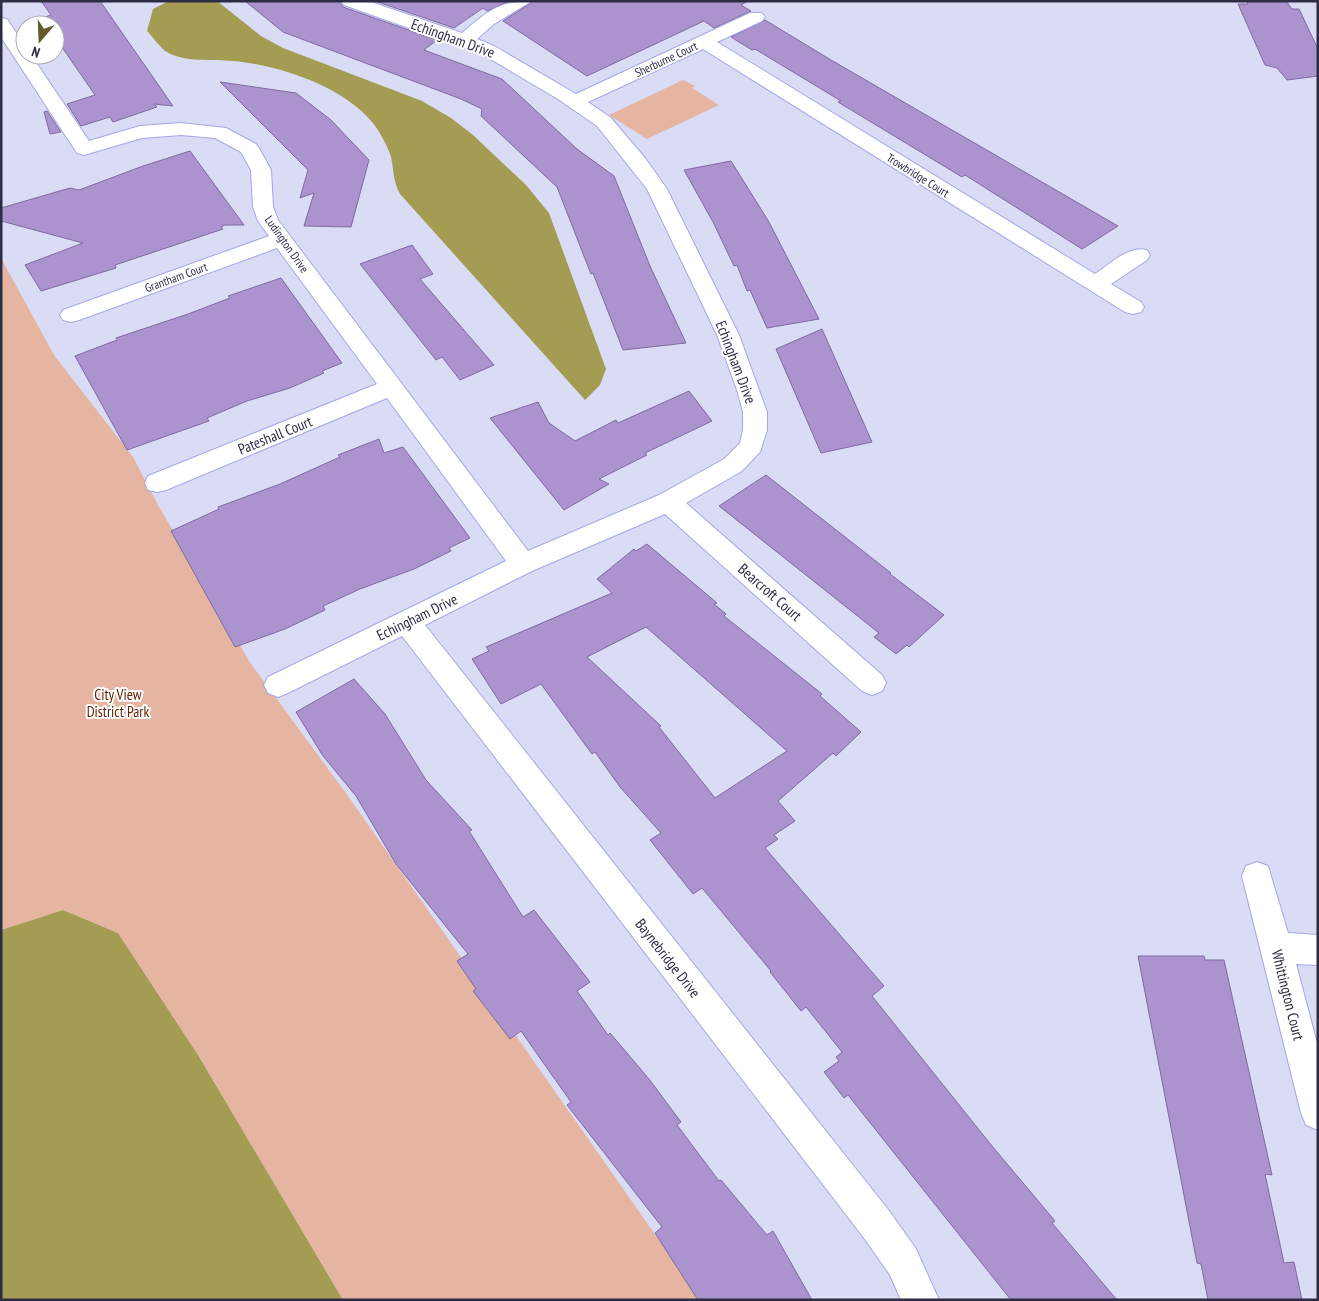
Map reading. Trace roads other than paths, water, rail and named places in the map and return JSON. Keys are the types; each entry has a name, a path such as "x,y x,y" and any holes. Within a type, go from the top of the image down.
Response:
{"street":[{"name":"Echingham Drive","path":"278,685 523,564 668,502 733,465 751,446 755,430 755,412 749,390 728,335 657,189 638,162 604,122 575,101 517,65 465,40 350,1"},
{"path":"465,40 488,20 523,1"},
{"name":"Sherburne Court","path":"575,101 756,17"},
{"name":"Ludington Drive","path":"1,23 84,149 140,132 180,129 219,132 249,148 261,170 263,207 268,221 523,564"},
{"name":"Trowbridge Court","path":"703,42 1133,307"},
{"name":"Grantham Court","path":"71,315 282,239"},
{"path":"1095,284 1140,255"},
{"name":"Pateshall Court","path":"157,483 392,387"},
{"name":"Bearcroft Court","path":"668,502 872,682"},
{"name":"Baynebridge Drive","path":"407,622 877,1225 903,1262 920,1300"},
{"name":"Whittington Court","path":"1258,876 1318,1113"},
{"path":"1276,948 1318,950"}],"park label":[{"name":"City View District Park","path":"118,702"}]}
